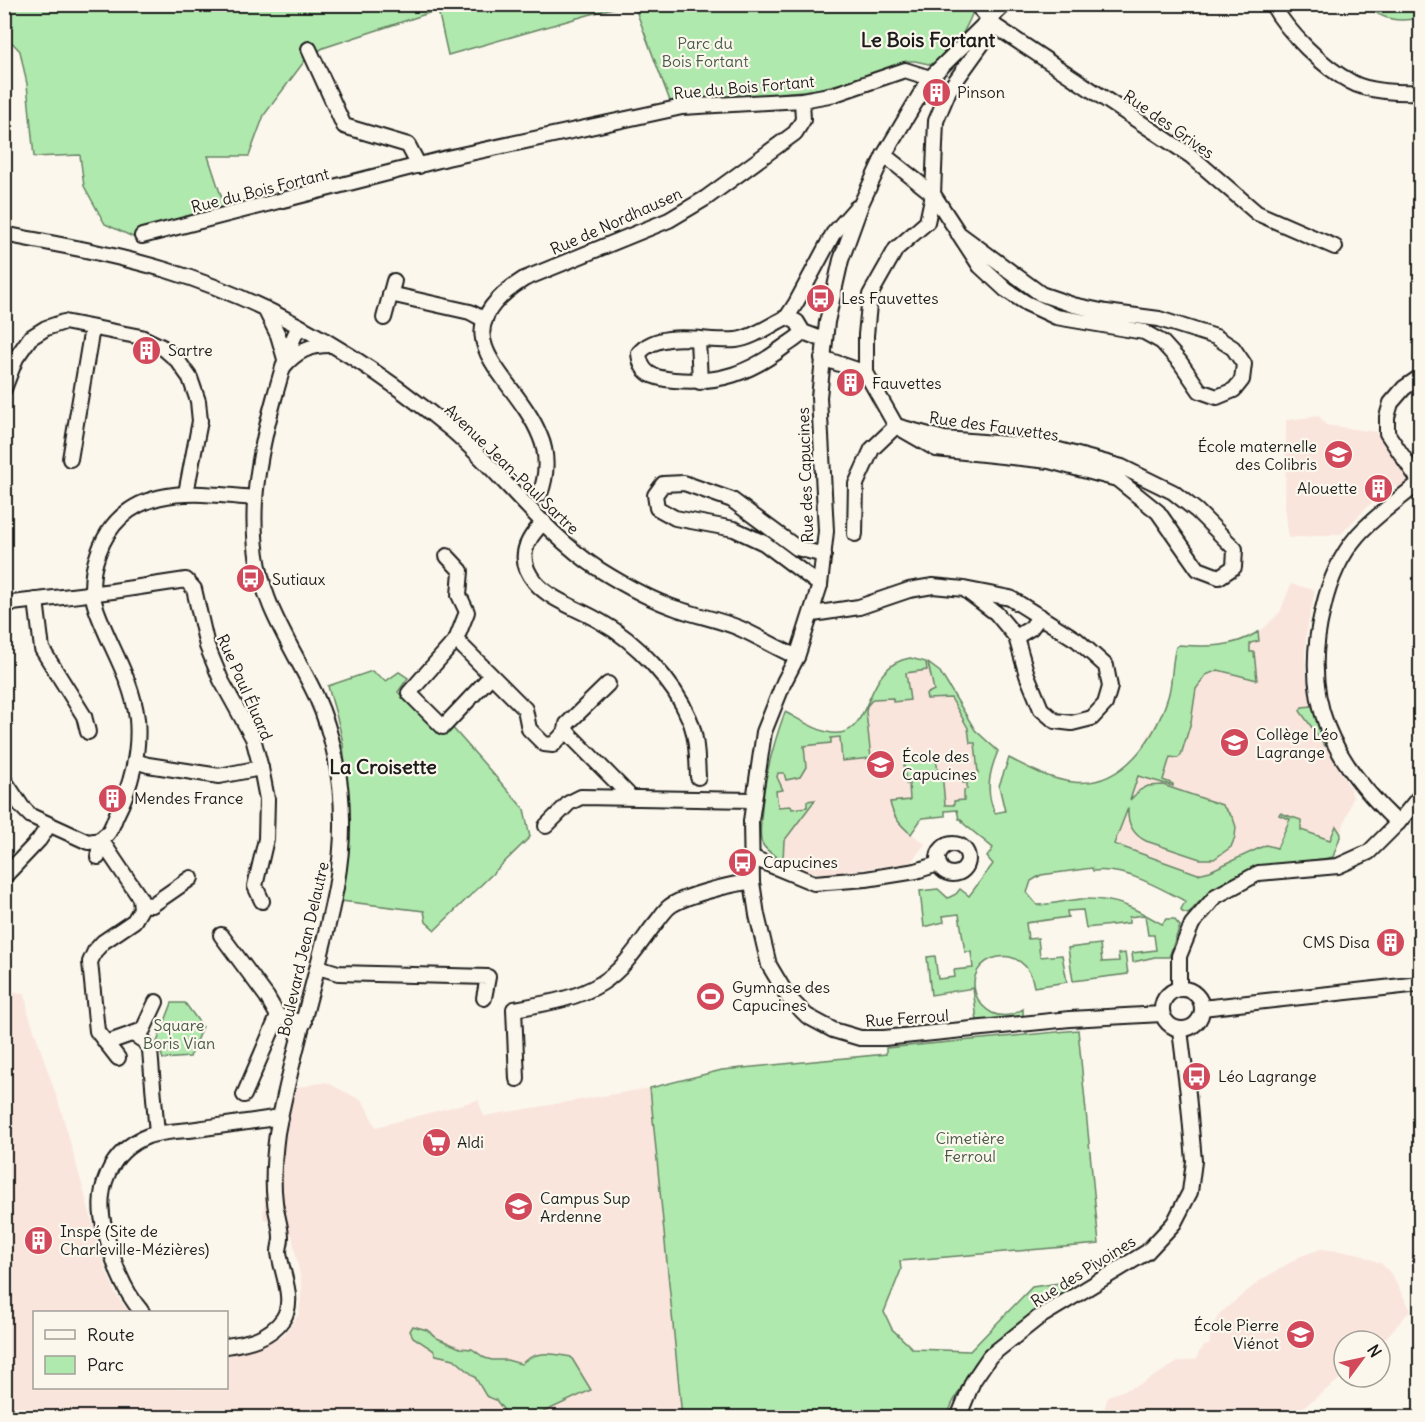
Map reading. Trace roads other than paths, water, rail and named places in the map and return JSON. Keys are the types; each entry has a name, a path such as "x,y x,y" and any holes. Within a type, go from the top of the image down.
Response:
{"street":[{"name":"Rue des Grives","path":"976,4 992,23 1191,156 1257,213 1335,247"},
{"path":"855,534 856,484 872,449 896,426 866,374 866,335 870,295 896,249 927,222 933,195 936,121 949,90 1005,4"},
{"path":"1272,4 1282,22 1315,56 1353,83 1396,93 1420,92"},
{"path":"930,78 992,23"},
{"path":"309,49 344,126 408,145 420,165"},
{"name":"Rue du Bois Fortant","path":"142,236 447,158 682,107 802,100 835,94 905,70 930,78"},
{"name":"Rue des Capucines","path":"752,882 751,821 764,732 784,682 797,657 813,614 820,585 826,531 819,397 824,340 839,268 861,202 884,155 930,78"},
{"name":"Rue de Nordhausen","path":"485,320 490,308 504,292 524,279 669,220 706,198 795,133 803,120 802,100"},
{"path":"884,155 933,195 958,233 980,266 1006,290 1026,303 1056,317 1144,332 1162,342 1180,362 1200,391 1217,397 1234,390 1242,380 1244,364 1233,348 1216,337 1147,317 1073,305 1041,294 958,233"},
{"path":"803,332 799,337 748,370 724,378 700,382 668,379 652,375 644,370 640,363 639,353 647,344 662,339 738,340 787,316 833,234 861,202"},
{"name":"Avenue Jean-Paul Sartre","path":"4,234 110,255 158,268 212,286 299,326 402,390 454,432 568,545 599,569 636,591 675,608 738,628 797,657"},
{"path":"384,318 392,288 470,312 485,320 485,345 493,364 540,436 546,462 540,495"},
{"path":"1069,319 1073,305"},
{"path":"265,309 278,335 284,364 308,347 332,345"},
{"path":"787,316 797,322 803,332 824,340"},
{"path":"1144,332 1147,317"},
{"path":"4,389 16,358 30,338 46,328 64,322 141,337 162,346 178,361 190,378 198,401 200,421 186,493"},
{"name":"Boulevard Jean Delautre","path":"228,1346 258,1339 274,1329 284,1318 287,1306 287,1287 279,1251 281,1239 275,1204 273,1165 280,1118 335,900 341,857 343,818 339,778 330,735 317,698 270,605 259,566 254,524 254,498 261,451 284,364 299,326"},
{"path":"768,326 780,350"},
{"path":"70,459 92,328"},
{"path":"698,339 700,382"},
{"path":"822,358 866,374"},
{"path":"1398,823 1358,780 1335,745 1323,719 1316,685 1314,657 1328,588 1340,563 1358,536 1420,482 1387,433 1387,417 1391,403 1404,388 1420,377"},
{"name":"Rue des Fauvettes","path":"896,426 936,449 1049,461 1145,477 1173,492 1197,510 1235,549 1234,567 1218,578 1198,569 1158,512 1138,496 1119,473"},
{"path":"1138,496 1145,477"},
{"path":"820,585 764,543 734,529 675,518 657,508 655,495 663,484 684,483 732,500 797,548 824,555"},
{"path":"4,780 22,807 31,816 88,842 101,840 108,834 129,787 135,761 137,719 127,677 96,607 94,565 102,543 115,524 136,506 158,497 186,493 254,498"},
{"path":"544,522 527,540 524,552 525,564 534,580 548,593 603,622 626,638 650,662 672,689 689,718 696,745 698,777"},
{"path":"447,556 461,571 459,595 467,612 456,640 409,693 443,727 491,676"},
{"name":"Rue Paul Éluard","path":"94,593 186,580 194,589 207,646 221,680 253,738 261,768 267,799 266,839 255,886 262,901"},
{"path":"813,614 859,607 933,586 964,589 1010,598 1077,640 1106,666 1110,687 1105,704 1092,718 1072,723 1055,721 1041,709 1027,675 1016,637 996,613 964,589"},
{"path":"4,604 94,593"},
{"path":"36,600 42,649 84,716 88,732"},
{"path":"1016,637 1031,628 1040,616"},
{"path":"456,640 525,709 529,729 544,744 553,746 566,731 567,723 608,684"},
{"path":"566,731 627,793 628,797"},
{"path":"135,761 219,776 261,768"},
{"path":"1179,988 1179,956 1192,924 1215,896 1259,873 1338,866 1369,852 1398,823 1420,796"},
{"path":"546,826 569,803 581,797 753,800"},
{"path":"4,877 39,840 49,825"},
{"path":"98,857 101,840"},
{"path":"101,840 132,884 141,904 141,909 134,921 103,942 95,951 90,962 97,1031 118,1058"},
{"path":"751,856 814,883 866,879 916,871 938,864"},
{"path":"141,904 152,905 191,878"},
{"path":"517,1078 514,1009 588,991 603,983 620,969 669,907 706,892 738,883 752,882"},
{"name":"Rue Ferroul","path":"752,882 757,915 769,964 788,997 807,1016 833,1030 860,1038 884,1038 1070,1019 1162,1014"},
{"path":"220,935 267,997 278,1016 304,1023"},
{"path":"318,967 338,973 488,977 484,998"},
{"path":"1202,1008 1420,984"},
{"path":"1179,988 1192,991 1197,995 1202,1008 1198,1021 1193,1026 1180,1030 1167,1022 1162,1014 1162,1002 1166,996 1179,988"},
{"path":"106,1043 143,1030 156,1002"},
{"path":"244,1095 278,1016"},
{"name":"Rue des Pivoines","path":"958,1418 973,1381 990,1356 1038,1318 1147,1252 1174,1223 1190,1192 1194,1161 1180,1030"},
{"path":"133,1034 144,1041 150,1050 157,1134"},
{"path":"141,1311 121,1281 102,1218 102,1192 110,1166 126,1148 157,1134 280,1118"}],"place":[{"name":"Pinson","path":"936,92"},
{"name":"Les Fauvettes","path":"820,298"},
{"name":"Sartre","path":"147,350"},
{"name":"Fauvettes","path":"851,383"},
{"name":"École maternelle des Colibris","path":"1338,455"},
{"name":"Alouette","path":"1378,488"},
{"name":"Sutiaux","path":"251,579"},
{"name":"Collège Léo Lagrange","path":"1235,743"},
{"name":"École des Capucines","path":"881,765"},
{"name":"Mendes France","path":"113,798"},
{"name":"Capucines","path":"742,862"},
{"name":"CMS Disa","path":"1391,942"},
{"name":"Gymnase des Capucines","path":"711,996"},
{"name":"Léo Lagrange","path":"1197,1076"},
{"name":"Aldi","path":"436,1142"},
{"name":"Campus Sup Ardenne","path":"519,1207"},
{"name":"Inspé (Site de Charleville-Mézières)","path":"39,1240"},
{"name":"École Pierre Viénot","path":"1300,1334"}],"district":[{"name":"Le Bois Fortant","path":"928,40"},
{"name":"La Croisette","path":"383,767"}],"park label":[{"name":"Parc du Bois Fortant","path":"705,52"},
{"name":"Square Boris Vian","path":"179,1034"},
{"name":"Cimetière Ferroul","path":"970,1147"}]}
